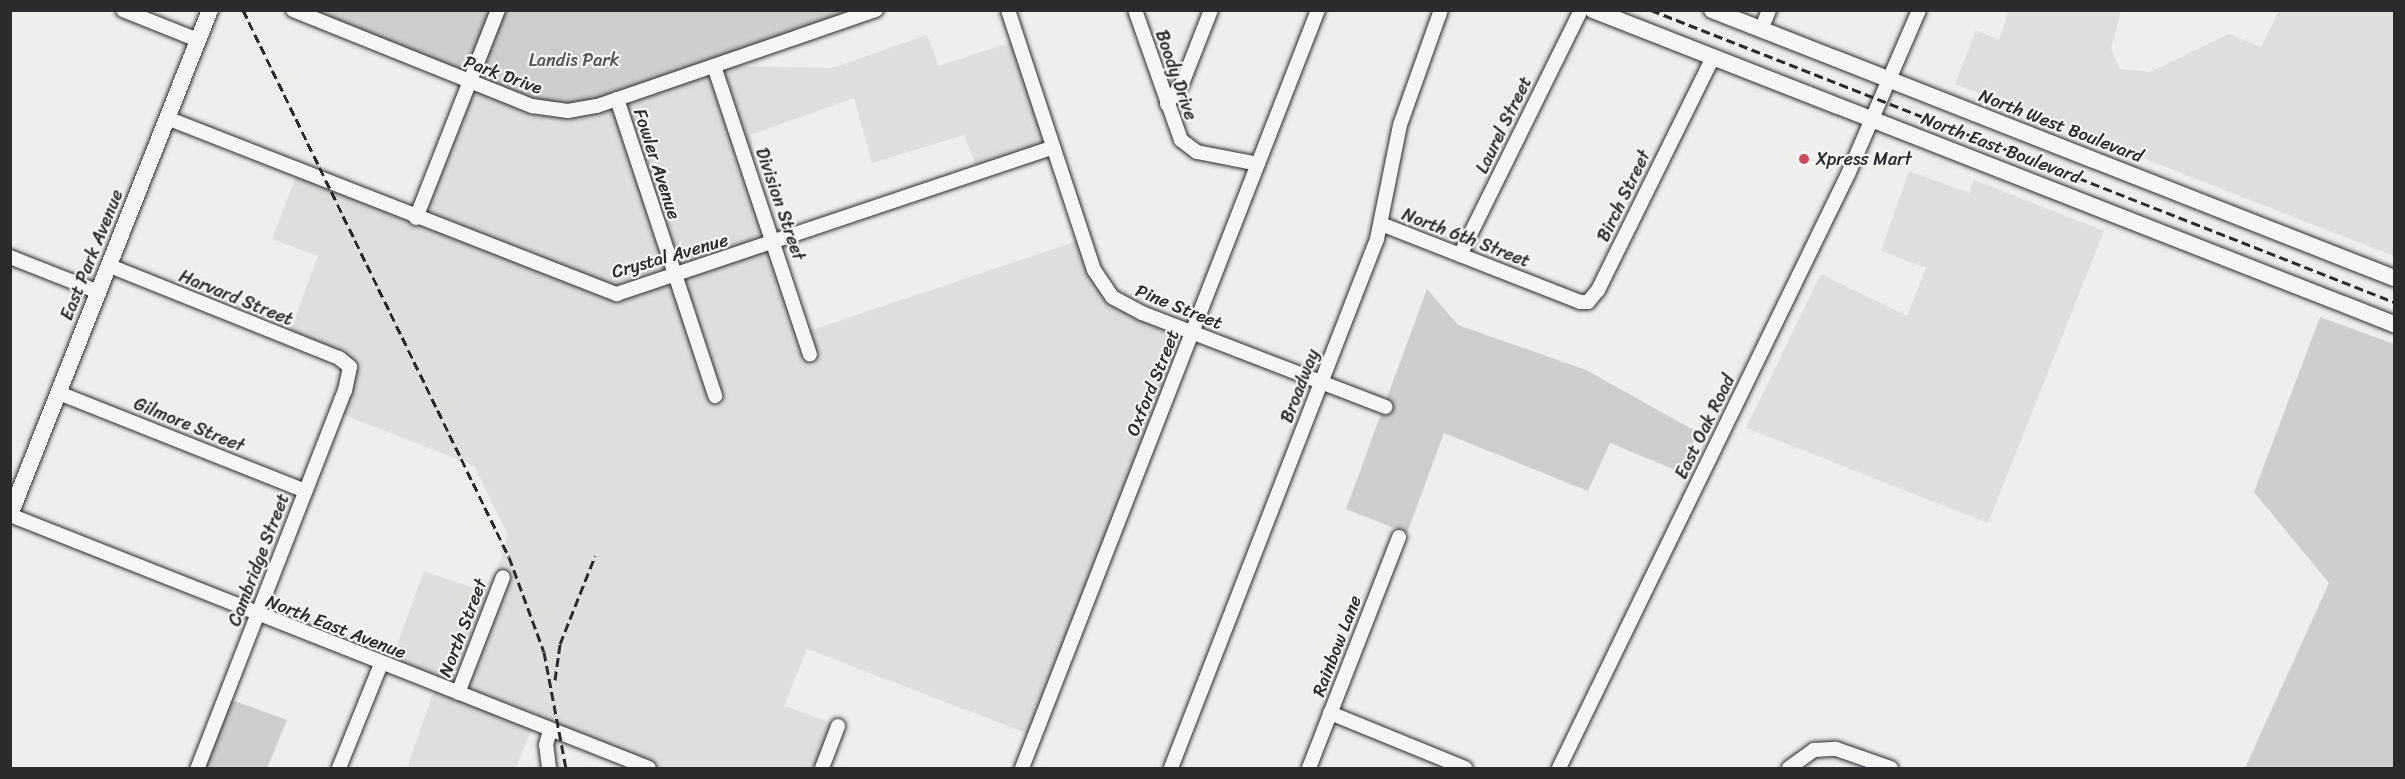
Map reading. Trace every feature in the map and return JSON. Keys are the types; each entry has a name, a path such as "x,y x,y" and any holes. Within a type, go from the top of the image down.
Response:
{"main road":[{"name":"East Park Avenue","path":"10,515 210,10"},
{"name":"North East Boulevard","path":"1593,10 2394,324"},
{"name":"North West Boulevard","path":"1712,10 2394,278"}],"street":[{"path":"123,10 198,40"},
{"name":"Park Drive","path":"293,10 532,106 560,111 578,110 617,99 864,12"},
{"path":"416,218 498,10"},
{"name":"Pine Street","path":"1008,10 1101,284 1126,306 1385,407"},
{"name":"Boody Drive","path":"1136,10 1177,135 1191,149 1216,158 1258,164"},
{"path":"1167,104 1182,84 1211,10"},
{"name":"Oxford Street","path":"1022,768 1318,10"},
{"name":"Broadway","path":"1171,768 1381,224 1400,125 1441,10"},
{"name":"Laurel Street","path":"1460,255 1581,10"},
{"path":"1761,30 1768,10"},
{"name":"East Oak Road","path":"1559,768 1874,119 1919,10"},
{"name":"Birch Street","path":"1539,286 1580,302 1594,298 1713,57"},
{"name":"Division Street","path":"714,66 810,354"},
{"name":"Fowler Avenue","path":"617,99 715,396"},
{"name":"Crystal Avenue","path":"167,118 416,218 616,294 774,243 1053,147"},
{"name":"North 6th Street","path":"1381,224 1539,286"},
{"path":"10,257 99,292"},
{"name":"Harvard Street","path":"110,266 349,364"},
{"name":"Cambridge Street","path":"198,768 345,390 349,364"},
{"name":"Gilmore Street","path":"59,393 305,491"},
{"name":"North East Avenue","path":"10,515 256,615 649,768"},
{"name":"Rainbow Lane","path":"1309,768 1399,537"},
{"name":"North Street","path":"458,693 503,577"},
{"path":"339,768 381,664"},
{"path":"1330,713 1442,764 1466,768"},
{"path":"822,768 838,726"},
{"path":"549,768 546,745 550,730"},
{"path":"1789,768 1804,755 1825,749 1847,751 1892,768"}],"shaded area":[{"path":"2009,11 2121,11 2111,49 2120,69 2150,72 2229,34 2261,47 2279,11 2394,11 2394,256 2140,157 2125,146 2124,150 1955,84 1976,30 1999,40"},
{"path":"927,35 939,66 1018,40 1053,146 978,171 964,135 872,163 854,98 750,135 764,208 809,331 1086,238 1108,294 1193,331 1034,736 807,649 784,706 836,725 820,768 644,768 533,725 516,768 407,768 435,688 388,670 424,571 490,593 508,535 474,466 337,412 353,367 287,340 318,256 272,239 298,171 416,217 472,78 714,66 832,68"},
{"path":"1909,171 1969,193 1974,180 2104,231 1988,523 1746,428 1821,274 1907,316 1926,268 1881,251"}],"green space":[{"name":"Landis Park","path":"293,11 877,11 565,112"},
{"path":"1427,289 1458,325 1586,370 1699,433 1680,472 1610,443 1588,491 1444,433 1407,533 1346,509"},
{"path":"2320,317 2394,344 2394,768 2245,768 2329,583 2254,492"},
{"path":"226,698 287,720 267,768 198,768"}],"railway":[{"path":"243,10 509,557 544,652 566,768"},
{"path":"1651,10 2394,302"},
{"path":"555,680 560,644 595,556"}],"place":[{"name":"Xpress Mart","path":"1804,159"}]}
